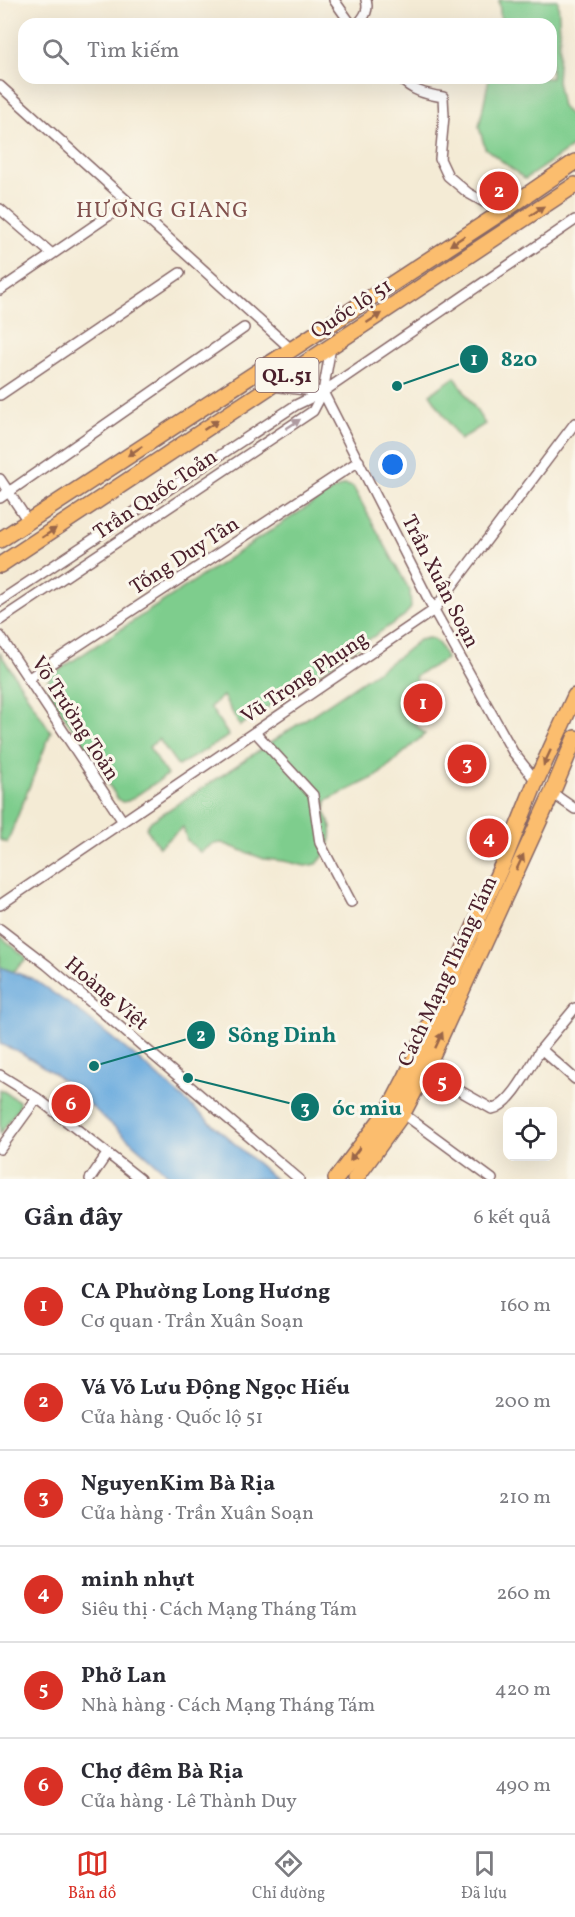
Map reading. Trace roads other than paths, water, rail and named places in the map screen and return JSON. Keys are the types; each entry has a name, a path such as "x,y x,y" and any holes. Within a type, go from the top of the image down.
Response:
{"main road":[{"name":"Quốc lộ 51","path":"0,540 575,162"},
{"name":"Quốc lộ 51","path":"0,565 575,185"},
{"name":"Cách Mạng Tháng Tám","path":"336,1179 397,1110 406,1077 575,696"},
{"name":"Cách Mạng Tháng Tám","path":"355,1179 397,1110 425,1071 575,738"},
{"path":"536,781 552,793"}],"street":[{"path":"334,0 347,18"},
{"path":"364,18 368,7 366,0"},
{"path":"405,84 424,94 443,98 440,159 448,176 468,193 502,212"},
{"path":"0,86 291,350"},
{"path":"0,209 52,254"},
{"path":"0,290 114,212"},
{"name":"Trần Quốc Toản","path":"0,602 296,405 324,392 575,220"},
{"path":"0,395 180,273"},
{"path":"0,498 244,328"},
{"path":"270,385 324,392 331,347"},
{"name":"Trần Quốc Toản","path":"0,620 312,411 324,392"},
{"name":"Trần Xuân Soạn","path":"324,392 434,610 513,752 536,781"},
{"name":"Vũ Trọng Phụng","path":"0,905 434,610 575,423"},
{"name":"Tống Duy Tân","path":"29,678 359,461"},
{"path":"209,463 217,474"},
{"path":"0,479 28,521"},
{"path":"92,540 102,551"},
{"name":"Võ Trường Toản","path":"0,636 122,820"},
{"path":"255,732 313,795 320,843 351,902"},
{"path":"552,793 575,809"},
{"name":"Hoàng Việt","path":"0,929 299,1179"},
{"path":"425,1071 492,1109 497,1108 507,1101 542,1049 575,1008"},
{"path":"542,1049 575,1079"},
{"path":"0,1075 37,1098 140,1179"},
{"path":"0,1149 37,1098"},
{"path":"397,1110 492,1179"},
{"path":"90,1179 107,1154"}],"water":[{"path":"0,967 33,979 76,1009 137,1058 275,1179 173,1179 55,1074 20,1052 0,1044"}],"place":[{"name":"Vá Vỏ Lưu Động Ngọc Hiếu","path":"499,191"},
{"name":"820","path":"397,386"},
{"name":"CA Phường Long Hương","path":"423,703"},
{"name":"NguyenKim Bà Rịa","path":"467,764"},
{"name":"minh nhựt","path":"489,838"},
{"name":"Sông Dinh","path":"94,1066"},
{"name":"óc miu","path":"188,1078"},
{"name":"Phở Lan","path":"442,1082"},
{"name":"Chợ đêm Bà Rịa","path":"71,1104"}],"district":[{"name":"HƯƠNG GIANG","path":"163,209"}]}
